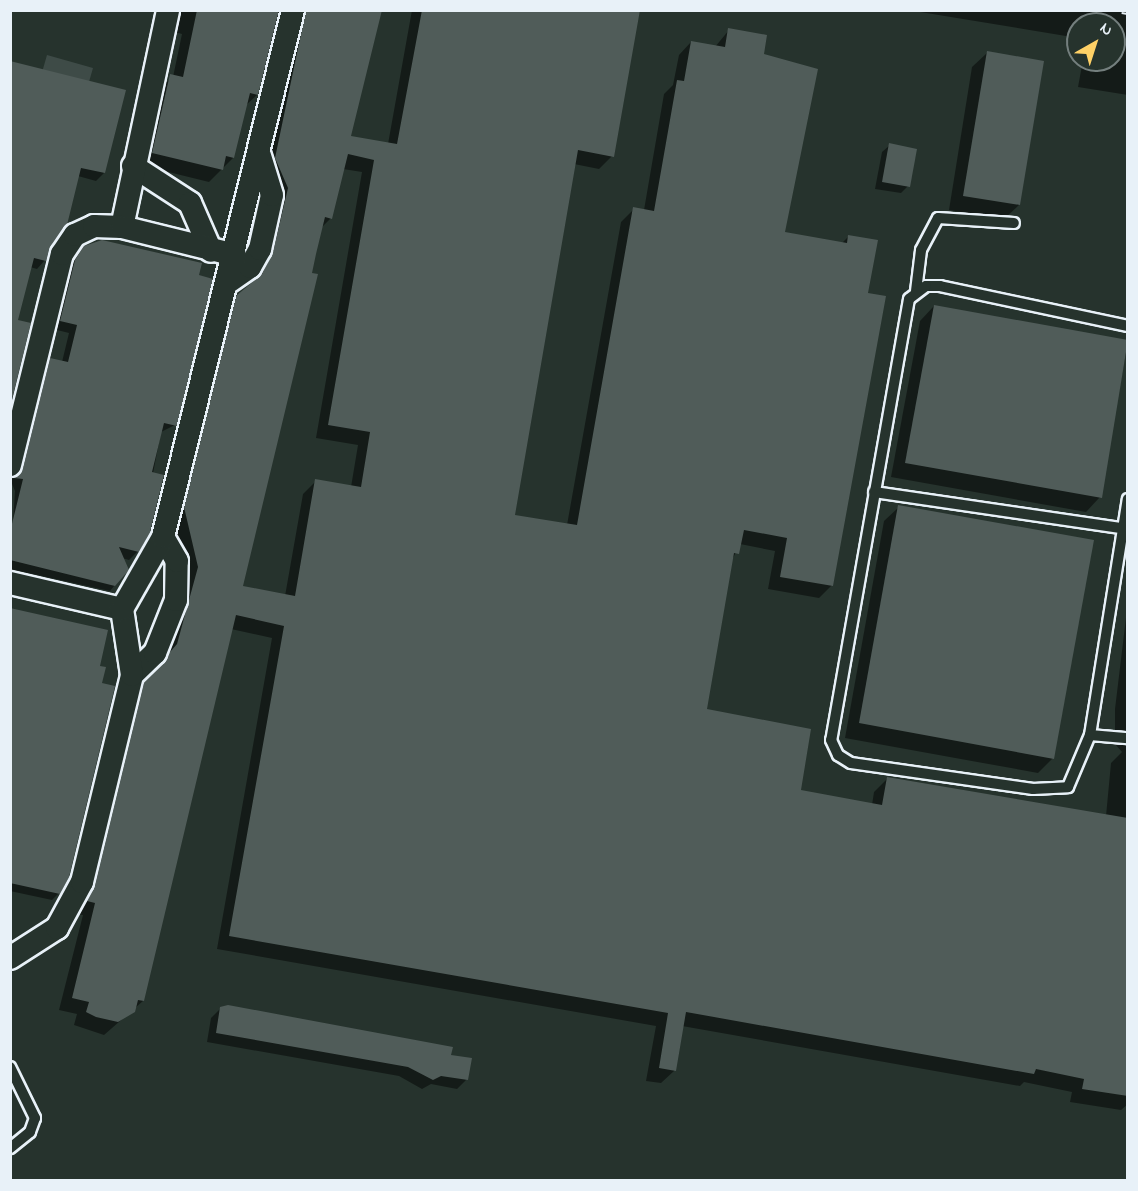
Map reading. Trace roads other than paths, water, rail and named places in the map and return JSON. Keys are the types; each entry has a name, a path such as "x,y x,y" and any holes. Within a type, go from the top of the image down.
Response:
{"street":[{"path":"122,227 133,166 168,10"},
{"path":"10,958 69,915 132,675 122,609 163,537 260,156 293,10"},
{"path":"227,283 250,267 260,249 272,195 260,156"},
{"path":"133,166 190,203 211,251"},
{"path":"10,465 62,254 85,229 122,227 211,251 235,255"},
{"path":"132,675 155,653 176,600 177,561 163,537"},
{"path":"10,583 122,609"}],"lane":[{"path":"1014,223 938,218 921,250 916,291 909,299 831,740 838,755 851,764 1057,791 1075,778 1090,735 1128,500"},
{"path":"916,291 940,286 1128,326"},
{"path":"874,492 1122,528"},
{"path":"1090,735 1128,738"},
{"path":"10,1067 35,1118 30,1132 10,1148"}],"railway":[{"path":"1122,10 1128,11"}]}
